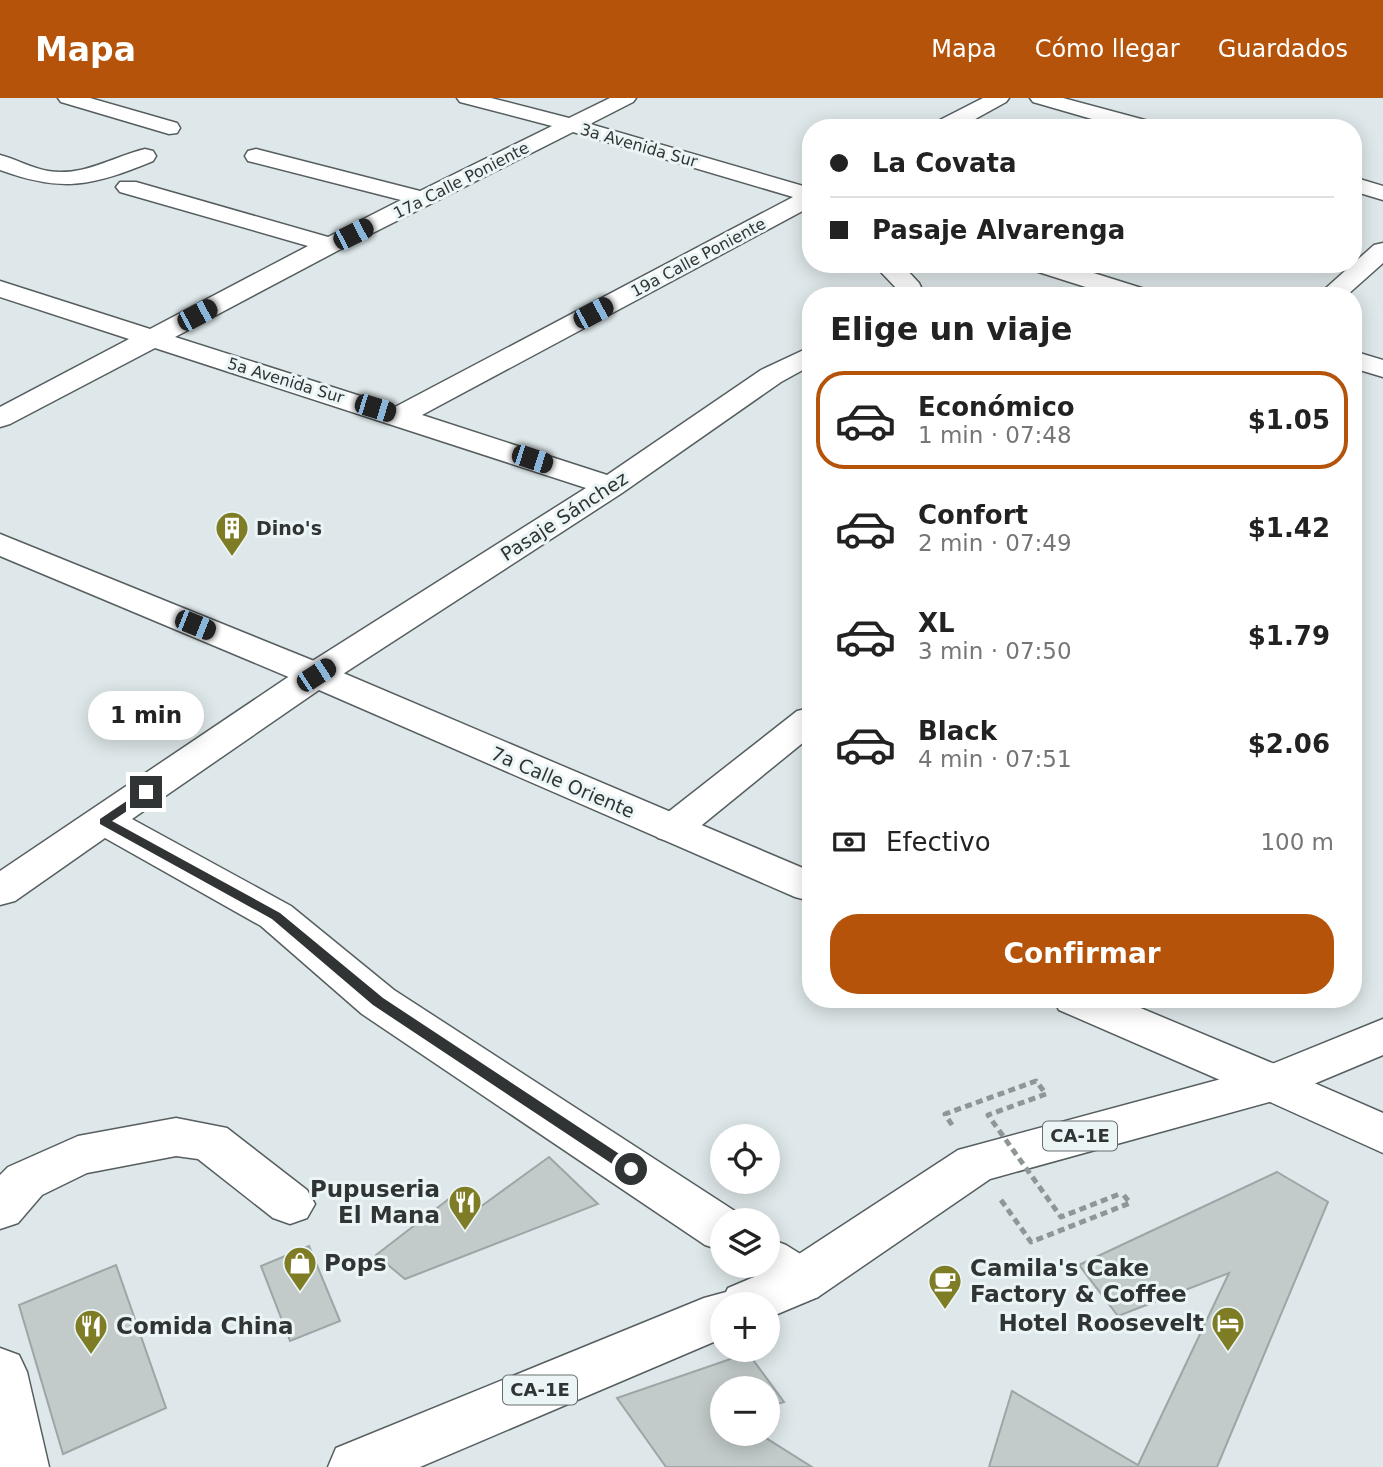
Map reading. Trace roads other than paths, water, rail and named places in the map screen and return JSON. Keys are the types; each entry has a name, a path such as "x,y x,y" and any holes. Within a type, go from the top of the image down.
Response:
{"main road":[{"path":"68,98 169,128"},
{"name":"3a Avenida Sur","path":"467,98 571,125 802,194"},
{"name":"17a Calle Poniente","path":"0,418 330,245 626,98"},
{"path":"959,119 999,98"},
{"path":"1040,98 1116,119"},
{"path":"0,162 46,177 62,178 116,168 145,156"},
{"path":"256,156 423,199"},
{"path":"1362,186 1383,192"},
{"path":"128,187 330,245"},
{"name":"19a Calle Poniente","path":"399,415 802,200"},
{"path":"1362,268 1383,250"},
{"path":"895,273 909,287"},
{"path":"1067,273 1113,287"},
{"path":"1340,287 1356,273"},
{"name":"5a Avenida Sur","path":"0,289 399,415 611,486"},
{"name":"Pasaje Sánchez","path":"0,891 316,675 611,486 771,376 802,359"},
{"path":"1362,362 1383,369"},
{"name":"7a Calle Oriente","path":"0,544 316,675 802,884"},
{"path":"672,829 802,725"},
{"path":"104,821 276,916 378,1002 710,1221"},
{"path":"1096,1008 1273,1083 1383,1134"},
{"name":"CA-1E","path":"760,1292 784,1271 975,1164 1273,1083 1383,1036"},
{"path":"0,1208 25,1181 78,1155 176,1138 210,1142 290,1204"},
{"name":"CA-1E","path":"356,1467 710,1319"},
{"path":"0,1372 21,1467"}],"place":[{"name":"Dino's","path":"232,558"},
{"name":"Pupuseria El Mana","path":"465,1232"},
{"name":"Pops","path":"300,1293"},
{"name":"Camila's Cake Factory & Coffee","path":"945,1311"},
{"name":"Hotel Roosevelt","path":"1228,1353"},
{"name":"Comida China","path":"91,1356"}]}
